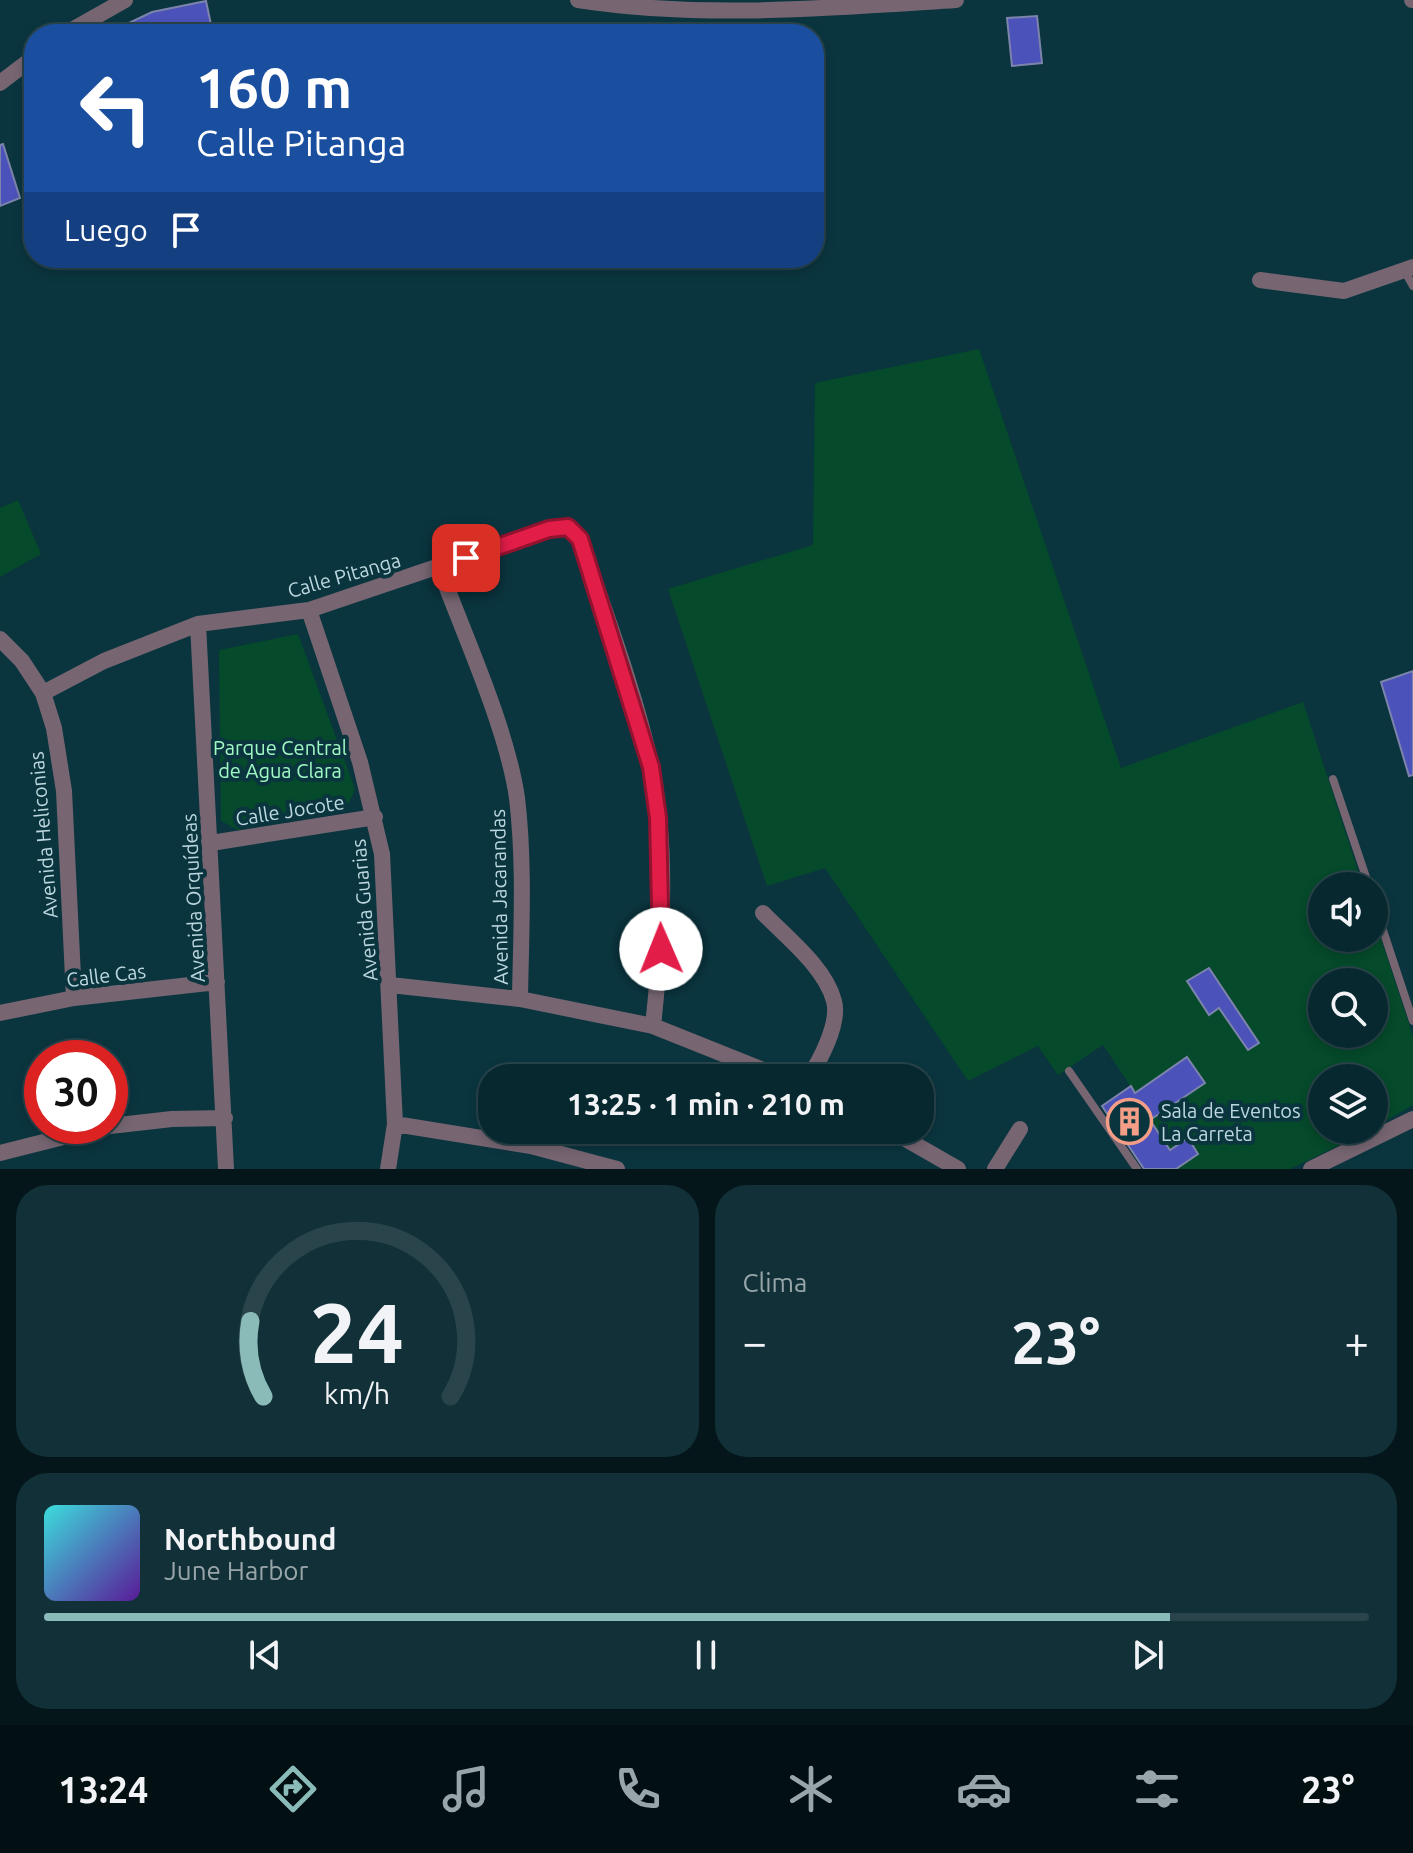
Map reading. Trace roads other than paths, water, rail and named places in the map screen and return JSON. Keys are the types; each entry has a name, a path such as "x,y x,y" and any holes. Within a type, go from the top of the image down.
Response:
{"street":[{"path":"83,24 125,0"},
{"path":"578,0 645,7 735,9 956,0"},
{"path":"0,83 24,65"},
{"path":"1260,280 1344,291 1408,268"},
{"name":"Calle Pitanga","path":"43,693 104,661 198,624 309,610 549,529 568,527 580,539 651,767 658,818 661,949 653,1026"},
{"name":"Avenida Jacarandas","path":"439,567 502,739 516,795 521,854 520,999"},
{"name":"Avenida Guarias","path":"309,610 375,817 382,854 395,1124 388,1169"},
{"name":"Avenida Orquídeas","path":"198,624 226,1169"},
{"name":"Avenida Heliconias","path":"0,639 22,661 43,693 54,728 64,791 74,998"},
{"name":"Calle Jocote","path":"211,843 375,817"},
{"path":"763,913 820,974 835,1003 826,1040 815,1064"},
{"name":"Calle Cas","path":"0,1013 74,998 217,982"},
{"path":"390,985 520,999 653,1026 748,1064"},
{"path":"128,1124 225,1118"},
{"path":"1311,1169 1413,1119"},
{"path":"395,1124 531,1146 617,1169"},
{"path":"995,1169 1020,1129"},
{"path":"0,1153 36,1144"},
{"path":"914,1144 958,1169"}],"lane":[{"path":"1408,268 1413,286"},
{"path":"1333,779 1364,872"},
{"path":"1388,945 1413,1021"},
{"path":"1069,1071 1137,1169"}],"place":[{"name":"Sala de Eventos La Carreta","path":"1130,1121"}],"park label":[{"name":"Parque Central de Agua Clara","path":"280,758"}]}
